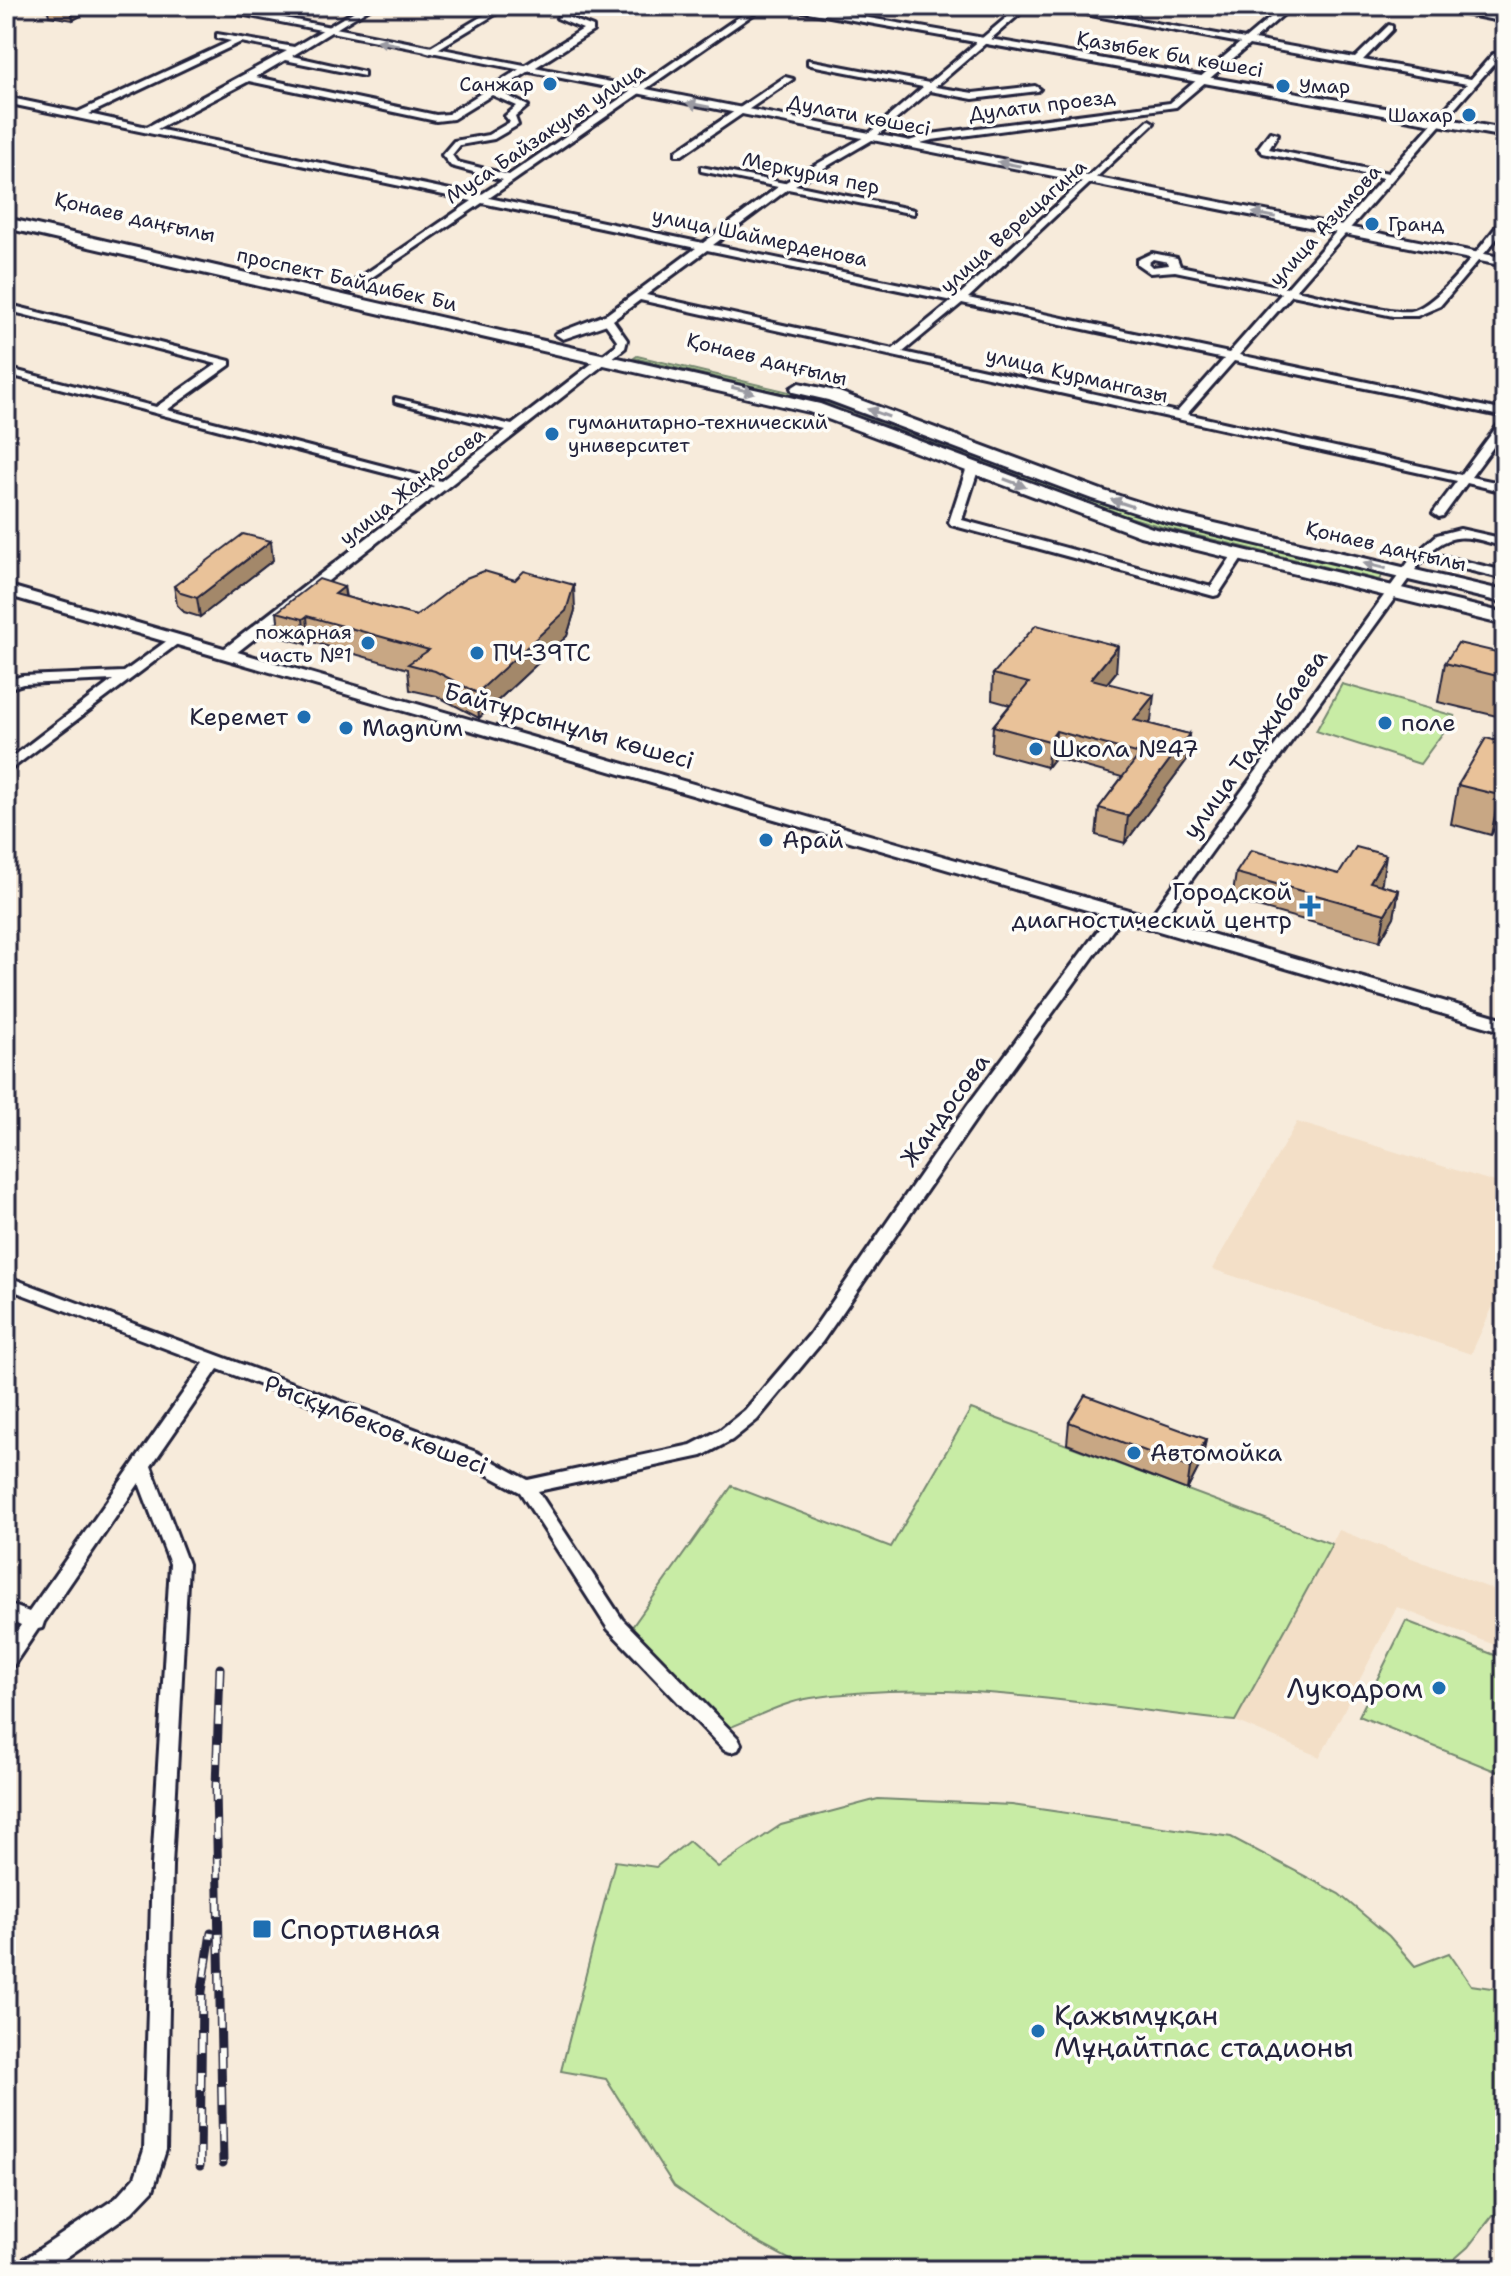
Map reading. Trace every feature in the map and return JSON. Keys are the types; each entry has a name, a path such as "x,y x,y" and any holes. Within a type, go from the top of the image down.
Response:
{"main road":[{"name":"Дулати көшесі","path":"206,6 741,114 1505,262"},
{"name":"Қазыбек би көшесі","path":"780,6 1505,133"},
{"name":"Қонаев даңғылы","path":"6,209 350,289 563,334 613,352 814,408 1146,532 1505,619"},
{"name":"проспект Байдибек Би","path":"6,223 585,353"},
{"path":"563,334 607,319"},
{"name":"Қонаев даңғылы","path":"585,353 613,352 833,396 1098,495 1171,518 1505,597"},
{"name":"Байтұрсынұлы көшесі","path":"6,590 1153,923"},
{"path":"1153,923 1505,1026"}],"street":[{"path":"150,129 248,78 369,6"},
{"path":"428,51 503,6 519,10"},
{"path":"248,78 436,118 450,117 528,71 590,29 561,18 577,6"},
{"name":"Муса Байзакулы улица","path":"350,289 761,6"},
{"path":"613,352 622,340 607,319 710,246 786,186 869,138 1025,6"},
{"path":"1047,6 1473,82"},
{"path":"1203,79 1289,6"},
{"path":"1427,6 1505,19"},
{"path":"1357,61 1389,28"},
{"path":"220,36 296,50"},
{"path":"80,115 239,40"},
{"name":"улица Азимова","path":"1179,417 1227,358 1345,231 1496,56"},
{"path":"285,57 361,74"},
{"name":"Дулати проезд","path":"811,62 973,96 1035,89"},
{"path":"679,153 741,114 788,79"},
{"name":"Дулати проезд","path":"905,144 931,137 1160,108 1183,98 1203,79"},
{"path":"493,92 523,106 510,116 515,123 491,137 457,143 447,155 454,164 512,179"},
{"name":"улица Шаймерденова","path":"6,100 1505,414"},
{"name":"улица Верещагина","path":"896,352 962,298 1149,123"},
{"path":"1273,134 1263,148 1266,151 1392,177"},
{"name":"Меркурия пер","path":"704,169 910,212"},
{"path":"1175,268 1393,313 1413,314 1436,304 1505,223"},
{"name":"улица Курмангазы","path":"641,297 1505,488"},
{"path":"6,307 226,363 158,411"},
{"name":"улица Жандосова","path":"226,654 613,352"},
{"path":"6,371 443,485"},
{"path":"399,400 514,429"},
{"path":"1439,513 1505,423"},
{"path":"973,467 955,522 1214,592 1239,554"},
{"name":"улица Таджибаева","path":"1153,923 1420,555 1438,536 1450,533 1467,533 1505,543"},
{"path":"1420,555 1505,575"},
{"path":"6,769 175,639"},
{"path":"6,685 22,680 127,676"},
{"name":"Жандосова","path":"526,1487 696,1451 726,1435 751,1415 816,1338 974,1109 1118,913"},
{"name":"Рысқұлбеков көшесі","path":"6,1282 213,1363 470,1457 526,1487 615,1624 731,1744"},
{"path":"6,1661 213,1363"},
{"path":"28,2270 124,2205 145,2183 155,2150 162,1866 179,1564 142,1467"},
{"path":"6,1610 35,1623"}],"shaded area":[{"path":"1297,1122 1505,1185 1505,1280 1471,1354 1212,1269"},
{"path":"1339,1530 1505,1594 1505,1649 1397,1607 1320,1757 1235,1721"}],"green space":[{"path":"637,356 840,404 1110,507 1383,573 1379,580 1162,527 1107,510 837,406 634,358"},
{"name":"поле","path":"1342,684 1455,716 1420,764 1316,731"},
{"path":"971,1409 1332,1544 1235,1721 1023,1696 917,1690 864,1692 800,1700 726,1729 630,1630 732,1486 891,1547"},
{"name":"Лукодром","path":"1406,1621 1505,1659 1505,1775 1359,1716"},
{"name":"Қажымұқан Мұңайтпас стадионы","path":"878,1799 1012,1805 1231,1837 1339,1894 1389,1936 1415,1966 1449,1953 1471,1985 1505,1990 1505,2217 1493,2215 1468,2247 1442,2270 809,2270 746,2236 674,2186 606,2079 561,2071 615,1861 656,1867 689,1841 718,1867 781,1825"}],"building":[{"path":"243,534 271,541 197,598 181,593 174,586"},
{"path":"484,571 515,580 524,571 574,585 566,611 477,693 435,671 408,664 429,650 307,616 303,619 277,612 319,579 344,587 335,594 416,616 466,578"},
{"path":"1036,625 1118,646 1091,679 1154,695 1134,720 1189,734 1128,816 1099,808 1140,754 1056,731 1049,741 993,726 1029,683 993,674"},
{"path":"1458,643 1505,654 1505,678 1445,663"},
{"path":"1486,738 1505,743 1505,785 1499,795 1458,785"},
{"path":"1356,847 1386,855 1370,882 1399,890 1385,914 1236,873 1251,850 1339,874"},
{"path":"1085,1395 1206,1439 1190,1468 1069,1422"}],"railway":[{"path":"220,1668 216,1787 223,2163"},
{"path":"200,2166 202,1991 211,1933"}],"place":[{"name":"Санжар","path":"550,84"},
{"name":"Умар","path":"1283,86"},
{"name":"Шахар","path":"1469,115"},
{"name":"Гранд","path":"1372,224"},
{"name":"гуманитарно-технический университет","path":"552,434"},
{"name":"пожарная часть №1","path":"368,643"},
{"name":"ПЧ-39ТС","path":"477,653"},
{"name":"Керемет","path":"304,717"},
{"name":"поле","path":"1385,723"},
{"name":"Magnum","path":"346,728"},
{"name":"Школа №47","path":"1036,749"},
{"name":"Арай","path":"766,840"},
{"name":"Городской диагностический центр","path":"1310,906"},
{"name":"Автомойка","path":"1134,1453"},
{"name":"Лукодром","path":"1439,1688"},
{"name":"Спортивная","path":"262,1929"},
{"name":"Қажымұқан Мұңайтпас стадионы","path":"1038,2031"}]}
